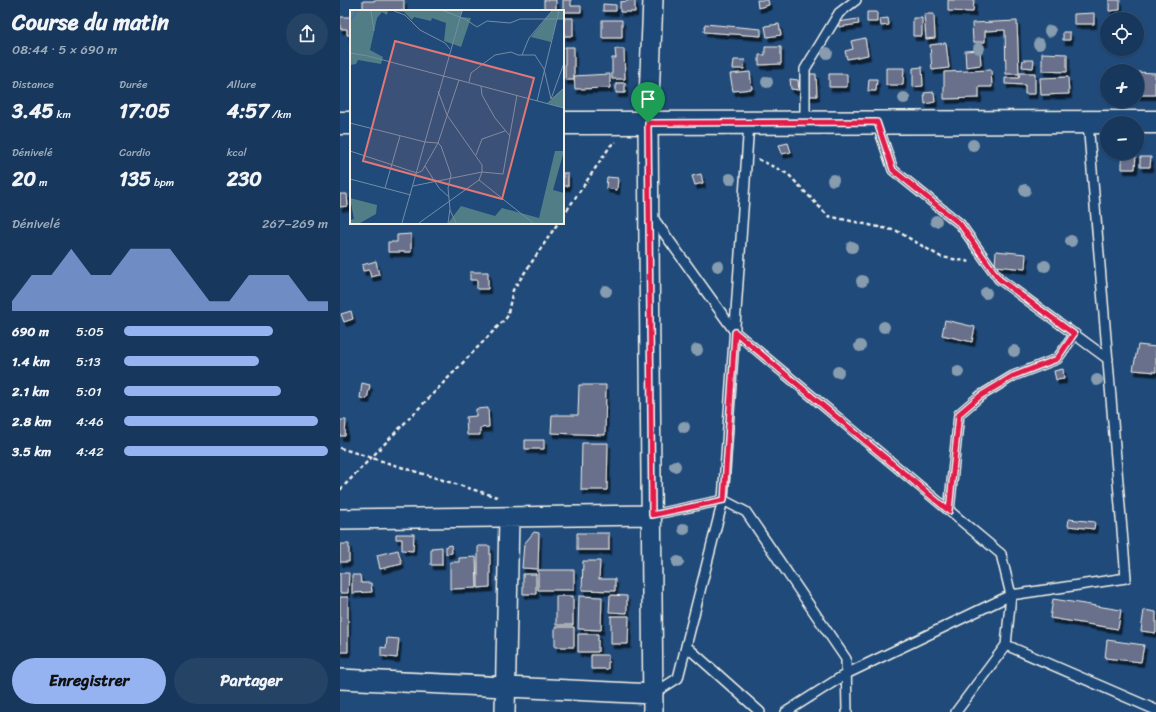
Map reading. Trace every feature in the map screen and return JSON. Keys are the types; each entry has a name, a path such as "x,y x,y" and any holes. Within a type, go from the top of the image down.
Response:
{"main road":[{"path":"564,123 1156,122"}],"street":[{"path":"340,679 505,688 653,703 648,123 653,0"},
{"path":"340,519 652,515"},
{"path":"504,712 509,517"}],"lane":[{"path":"805,122 805,69 839,12 856,0"},
{"path":"877,122 893,170 960,224 999,279 1108,359"},
{"path":"786,712 846,674 1011,595 1126,578 1088,122"},
{"path":"653,703 678,678 724,500 749,123"},
{"path":"649,212 735,332 1001,554 1011,595 1006,645 956,712"},
{"path":"949,511 959,414 980,396 1013,376 1057,359 1074,334"},
{"path":"652,515 724,500 746,512 846,659 847,712"},
{"path":"1006,645 1156,710"},
{"path":"686,646 760,712"}],"path":[{"path":"564,215 611,145 617,142"},
{"path":"747,153 788,174 828,216 897,231 941,256 989,265"},
{"path":"340,490 507,317 513,290 557,224"},
{"path":"340,448 497,497 509,517"}],"building":[{"path":"404,0 404,10 363,10 363,1"},
{"path":"544,0 556,0 556,10 544,10"},
{"path":"563,0 571,0 571,6 581,6 581,12 564,12"},
{"path":"635,0 635,12 620,12 620,2"},
{"path":"757,0 768,0 769,5 758,8"},
{"path":"948,0 974,0 973,12 948,11"},
{"path":"1109,0 1120,0 1120,10 1109,11"},
{"path":"603,4 616,5 616,11 603,11"},
{"path":"867,12 877,12 877,22 867,22"},
{"path":"1094,13 1094,24 1074,24 1074,14"},
{"path":"924,14 934,14 935,38 926,39"},
{"path":"340,17 350,17 350,35 347,35 347,29 340,29"},
{"path":"564,18 573,18 573,36 564,36"},
{"path":"888,18 889,25 881,26 880,19"},
{"path":"913,18 922,18 922,36 913,36"},
{"path":"858,19 859,24 839,27 838,22"},
{"path":"602,20 622,20 622,38 602,38"},
{"path":"1017,21 1019,74 1006,74 1005,30 985,31 985,42 973,42 972,23"},
{"path":"705,24 761,29 761,36 704,32"},
{"path":"779,24 781,35 767,37 765,26"},
{"path":"1063,32 1070,32 1070,40 1063,40"},
{"path":"865,38 868,55 847,59 845,51 853,49 851,41"},
{"path":"946,43 949,68 932,70 930,45"},
{"path":"565,47 574,47 574,80 565,80"},
{"path":"765,47 781,47 781,64 759,65 759,55 765,55"},
{"path":"615,49 624,49 625,79 612,79 612,58 616,58"},
{"path":"980,50 981,65 966,67 965,51"},
{"path":"1042,53 1067,54 1067,72 1042,71"},
{"path":"734,60 745,60 744,69 733,69"},
{"path":"1023,60 1034,60 1033,68 1022,67"},
{"path":"922,67 923,86 913,87 913,68"},
{"path":"886,68 904,68 903,85 886,85"},
{"path":"991,70 992,87 979,87 979,98 944,99 944,72"},
{"path":"750,72 752,89 733,91 730,74"},
{"path":"1144,72 1155,73 1155,95 1144,95"},
{"path":"1020,73 1035,73 1035,94 1025,94 1025,85 1005,84 1005,78 1019,78"},
{"path":"610,74 610,88 575,89 574,76"},
{"path":"808,74 816,74 817,96 808,96"},
{"path":"829,74 847,74 847,87 829,87"},
{"path":"1068,77 1069,94 1041,95 1040,78"},
{"path":"790,79 798,80 799,90 791,89"},
{"path":"869,79 877,79 876,91 868,91"},
{"path":"616,83 625,83 625,93 616,93"},
{"path":"934,92 935,102 925,104 924,93"},
{"path":"788,143 791,152 782,154 779,145"},
{"path":"1144,157 1151,157 1150,167 1140,167 1140,160 1144,160"},
{"path":"1122,160 1136,160 1135,169 1122,169"},
{"path":"564,173 568,173 568,186 564,186"},
{"path":"701,174 703,183 695,185 692,176"},
{"path":"607,177 618,178 617,190 606,188"},
{"path":"340,194 347,194 348,206 340,207"},
{"path":"411,234 411,252 388,252 388,242 397,242 397,235"},
{"path":"996,251 1026,254 1025,269 995,266"},
{"path":"376,261 379,275 371,277 369,270 363,271 362,265"},
{"path":"470,272 488,272 488,289 477,289 477,280 470,280"},
{"path":"351,311 353,319 344,322 341,314"},
{"path":"945,320 975,327 972,342 942,335"},
{"path":"1138,345 1156,347 1156,372 1133,370"},
{"path":"1063,369 1064,379 1056,380 1054,371"},
{"path":"362,383 370,385 367,399 360,398"},
{"path":"579,385 606,385 605,435 551,433 552,415 578,415"},
{"path":"488,408 489,427 480,428 480,435 467,435 466,417 476,416 476,409"},
{"path":"340,420 346,420 345,436 340,436"},
{"path":"525,440 544,440 544,449 525,449"},
{"path":"582,443 608,443 607,490 581,490"},
{"path":"1069,519 1095,522 1094,529 1068,526"},
{"path":"534,532 539,533 538,569 522,568 524,544"},
{"path":"577,533 609,533 609,550 577,550"},
{"path":"396,534 414,534 413,551 402,550 402,539 396,539"},
{"path":"340,544 349,544 349,562 340,562"},
{"path":"451,545 452,553 446,554 446,546"},
{"path":"478,546 490,546 490,587 478,588"},
{"path":"442,547 442,565 431,565 431,548"},
{"path":"398,550 402,564 380,569 377,555"},
{"path":"476,557 477,588 450,589 450,562 459,562 459,558"},
{"path":"583,561 600,561 599,579 615,579 615,591 582,590"},
{"path":"538,570 574,570 574,590 538,590"},
{"path":"340,573 349,573 348,593 340,593"},
{"path":"523,574 536,574 536,594 523,594"},
{"path":"352,575 360,575 361,583 371,583 372,592 352,593"},
{"path":"610,595 627,596 627,613 609,612"},
{"path":"556,596 573,596 573,625 556,625"},
{"path":"579,596 602,597 601,630 578,629"},
{"path":"340,597 348,597 348,652 340,652"},
{"path":"1053,599 1121,610 1118,629 1050,618"},
{"path":"1144,610 1156,612 1156,633 1141,631"},
{"path":"611,616 629,616 628,644 611,644"},
{"path":"555,627 574,627 574,647 555,647"},
{"path":"578,634 598,634 598,652 578,652"},
{"path":"387,638 399,639 397,658 381,656 381,647 386,648"},
{"path":"1107,640 1144,645 1141,662 1105,658"},
{"path":"591,655 608,655 608,669 591,669"}],"route":[{"path":"877,122 893,170 960,224 999,279 1074,334 1057,359 1013,376 980,396 959,414 949,511 735,332 724,500 652,515 648,123 877,122"}]}
